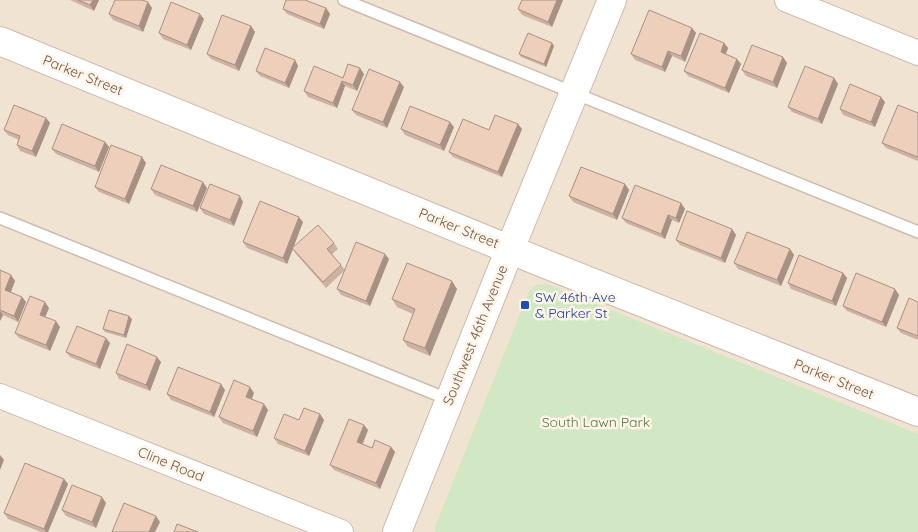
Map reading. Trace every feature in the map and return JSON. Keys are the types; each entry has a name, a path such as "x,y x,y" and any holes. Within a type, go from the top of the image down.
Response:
{"main road":[{"name":"Southwest 46th Avenue","path":"397,532 612,0"},
{"name":"Parker Street","path":"0,41 510,249 918,412"}],"street":[{"path":"787,0 918,53"},
{"name":"Cline Road","path":"0,396 341,532"}],"lane":[{"path":"344,0 918,232"},
{"path":"0,218 450,400"}],"shaded area":[{"path":"0,0 918,0 918,532 0,532"}],"green space":[{"name":"South Lawn Park","path":"547,284 918,434 918,532 435,532 435,527 529,291 537,285"}],"building":[{"path":"78,0 93,0 90,5"},
{"path":"115,0 142,0 148,2 139,26 109,14"},
{"path":"286,0 305,0 326,8 320,24 283,9"},
{"path":"522,0 557,0 548,22 518,9"},
{"path":"171,2 200,14 187,45 159,33"},
{"path":"649,10 692,28 681,56 668,51 662,67 631,54"},
{"path":"222,15 251,26 235,65 207,54"},
{"path":"528,33 552,43 544,64 519,54"},
{"path":"700,33 724,43 721,52 737,59 725,88 684,71"},
{"path":"752,45 783,57 773,82 742,70"},
{"path":"265,48 295,60 285,83 256,71"},
{"path":"348,64 360,68 353,85 342,81 333,103 304,91 314,66 343,78"},
{"path":"805,66 834,78 818,119 788,107"},
{"path":"369,69 400,82 383,122 352,110"},
{"path":"850,84 881,97 871,122 840,109"},
{"path":"14,105 46,118 32,151 17,145 20,136 4,130"},
{"path":"898,105 918,113 918,157 882,143"},
{"path":"410,106 450,122 440,145 401,129"},
{"path":"495,115 518,124 498,172 449,152 463,119 489,130"},
{"path":"62,124 105,142 95,166 52,149"},
{"path":"111,145 142,157 125,199 95,187"},
{"path":"161,165 203,182 193,206 151,189"},
{"path":"581,167 625,184 613,214 569,196"},
{"path":"210,184 240,196 230,220 200,208"},
{"path":"635,185 681,203 676,218 668,215 661,234 622,218"},
{"path":"260,201 299,217 283,258 243,242"},
{"path":"687,211 732,229 721,258 676,240"},
{"path":"318,225 334,243 327,249 341,265 323,282 292,248"},
{"path":"747,232 790,249 777,280 734,263"},
{"path":"356,242 385,254 366,301 337,289"},
{"path":"799,255 843,273 832,301 788,283"},
{"path":"407,263 452,281 425,348 403,340 415,309 392,299"},
{"path":"0,270 11,275 5,290 22,297 14,316 0,310"},
{"path":"856,273 895,289 882,322 843,306"},
{"path":"30,296 45,302 40,315 56,321 46,345 15,333"},
{"path":"909,298 918,302 918,336 897,328"},
{"path":"109,310 129,316 124,335 103,329"},
{"path":"77,326 106,338 96,364 66,352"},
{"path":"127,344 157,357 146,385 116,373"},
{"path":"178,367 221,384 210,412 167,394"},
{"path":"234,380 250,387 246,397 264,404 253,431 219,417"},
{"path":"304,408 320,414 305,451 274,438 284,414 299,420"},
{"path":"349,419 364,425 357,442 372,448 375,440 391,447 376,483 330,465"},
{"path":"25,463 64,479 44,529 4,513"},
{"path":"72,485 102,497 92,522 62,510"},
{"path":"124,503 156,516 149,532 112,532"},
{"path":"177,524 198,532 174,532"}],"place":[{"name":"SW 46th Ave & Parker St","path":"525,305"}]}
